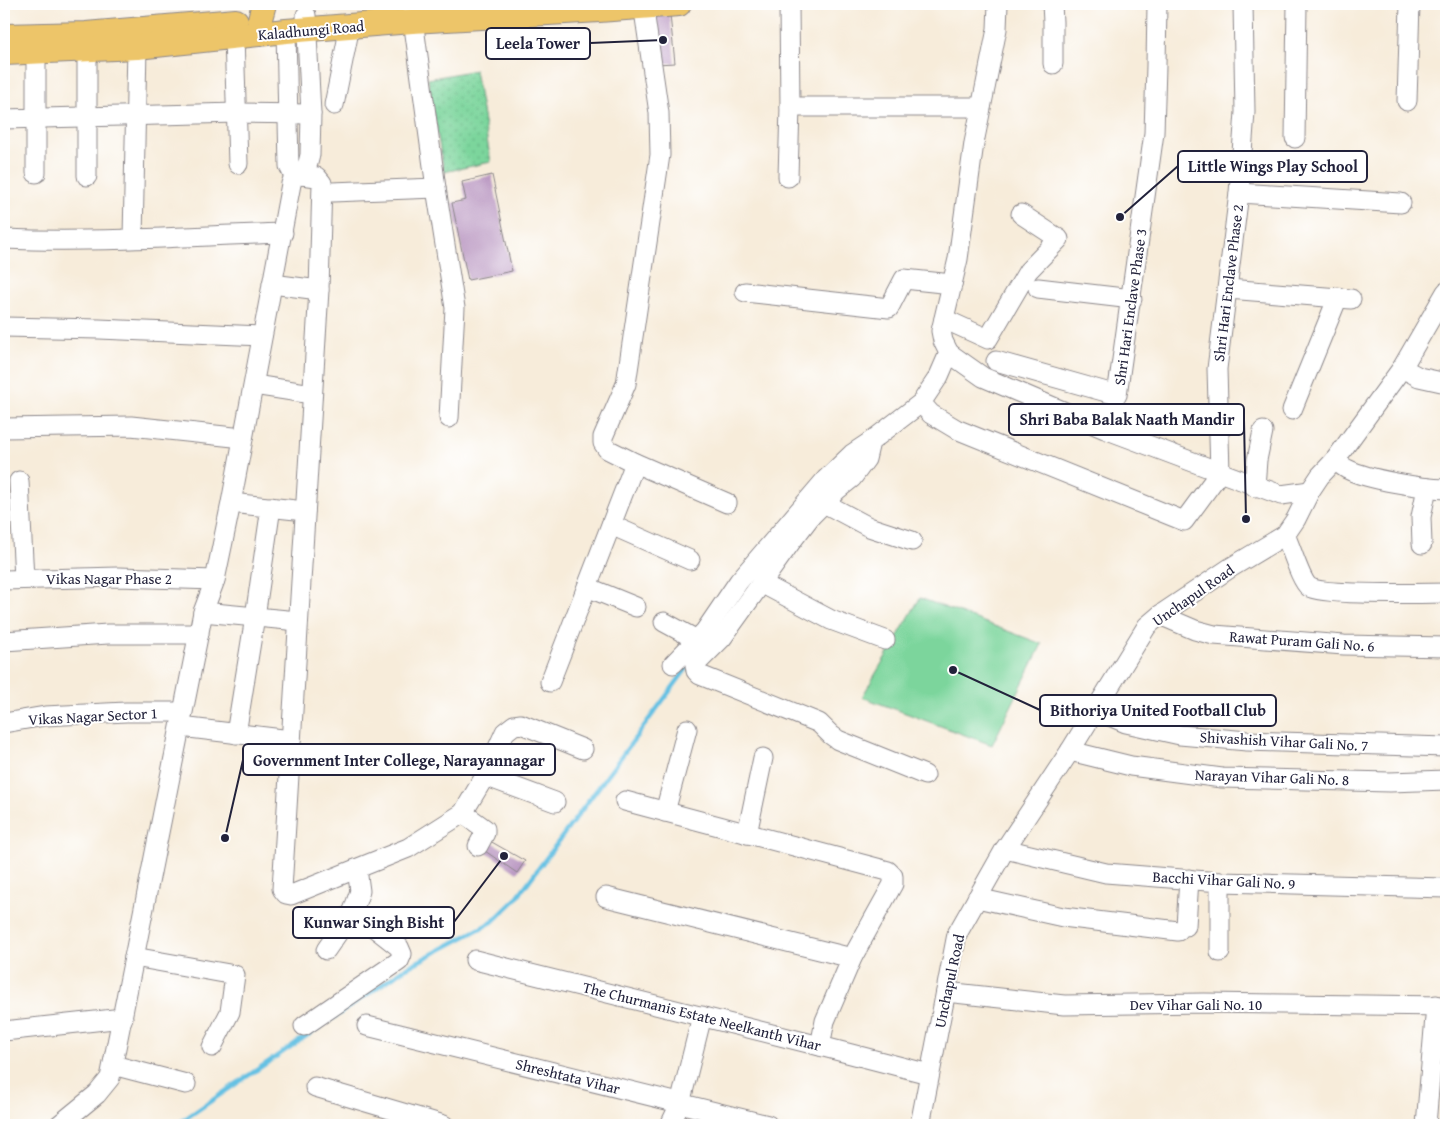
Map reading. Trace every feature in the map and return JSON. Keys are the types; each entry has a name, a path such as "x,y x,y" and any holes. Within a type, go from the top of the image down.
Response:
{"main road":[{"name":"Kaladhungi Road","path":"4,36 86,34 261,19 300,25 350,26 412,13 435,4"},
{"name":"Kaladhungi Road","path":"300,25 412,13 679,4"},
{"name":"Kaladhungi Road","path":"4,53 137,47 234,36 261,19"}],"street":[{"path":"788,177 790,107 789,4"},
{"path":"998,4 997,29 974,143 958,260 941,331 943,341 949,353 983,377 1105,430 1220,472 1255,487 1281,495 1310,490"},
{"path":"1052,4 1053,64"},
{"name":"Shri Hari Enclave Phase 3","path":"996,361 1118,395 1154,134 1156,4"},
{"name":"Shri Hari Enclave Phase 2","path":"1220,472 1217,369 1240,193 1245,112 1244,4"},
{"path":"1295,138 1297,4"},
{"path":"1407,101 1410,4"},
{"path":"644,5 659,113 660,155 626,384 603,437 603,443 607,448 635,463 727,503"},
{"path":"412,13 454,308 449,418"},
{"path":"300,25 288,114 289,166 298,176 317,177 322,183 320,290 282,889 286,894 291,895 408,848 463,813 485,776 505,732 514,725 521,724 582,749"},
{"path":"59,1125 97,1094 110,1078 113,1065 203,612 215,580 231,503 282,232 298,176 308,163 310,155 311,114 300,25"},
{"path":"334,105 350,26"},
{"path":"234,36 238,164"},
{"path":"133,238 137,47"},
{"path":"87,50 87,176"},
{"path":"36,52 36,173"},
{"path":"790,107 981,107"},
{"path":"4,119 237,113 311,114"},
{"path":"332,192 436,188"},
{"path":"1240,193 1401,203"},
{"path":"944,319 988,340 1028,271 1059,239 1021,214"},
{"path":"4,239 133,238 282,232"},
{"path":"745,292 890,308 904,279 952,284"},
{"path":"272,284 320,290"},
{"path":"1038,288 1132,299"},
{"path":"1228,289 1345,298 1292,410"},
{"name":"Unchapul Road","path":"920,1125 957,934 1005,849 1070,752 1148,626 1160,615 1230,568 1285,535 1296,519 1310,490 1335,460 1402,368 1446,292"},
{"path":"4,326 262,336"},
{"path":"673,664 697,640 711,623 739,581 826,480 852,454 921,403 939,376 949,353"},
{"path":"1402,368 1419,377 1446,383"},
{"path":"254,385 312,394"},
{"path":"921,403 931,414 956,429 1184,521 1220,472"},
{"path":"4,428 130,426 243,438"},
{"path":"1255,487 1257,460 1263,431"},
{"path":"870,442 866,459 852,478 824,503 791,542 722,638 695,665 700,675 819,723 838,740 925,775"},
{"path":"1335,460 1347,469 1368,476 1427,488 1446,489"},
{"path":"550,682 635,463"},
{"path":"19,481 24,578"},
{"path":"1422,544 1422,516 1427,488"},
{"path":"231,503 305,511"},
{"path":"824,503 869,527 912,541"},
{"path":"236,734 271,507"},
{"path":"611,524 690,560"},
{"path":"1285,535 1308,586 1318,590 1446,593"},
{"name":"Vikas Nagar Phase 2","path":"4,580 118,577 215,580"},
{"path":"761,583 831,620 885,640"},
{"path":"587,587 636,607"},
{"path":"203,612 298,621"},
{"name":"Rawat Puram Gali No. 6","path":"1160,615 1195,630 1214,635 1344,645 1446,648"},
{"path":"664,622 697,640"},
{"path":"4,641 108,634 199,634"},
{"name":"Shivashish Vihar Gali No. 7","path":"1096,710 1126,723 1180,735 1247,741 1446,747"},
{"name":"Vikas Nagar Sector 1","path":"4,723 45,716 126,712 182,719 236,734 291,740"},
{"path":"665,812 687,729"},
{"name":"Narayan Vihar Gali No. 8","path":"1070,752 1131,766 1222,778 1390,782 1446,780"},
{"path":"747,834 763,758"},
{"path":"485,776 556,802"},
{"path":"625,801 888,871 894,876 893,884 852,958 824,1021 820,1046"},
{"path":"463,813 485,829 486,833 478,846"},
{"name":"Bacchi Vihar Gali No. 9","path":"1005,849 1106,874 1220,882 1446,888"},
{"path":"326,950 353,911 360,891 357,869"},
{"path":"976,898 1063,917 1182,929 1189,879"},
{"path":"1220,882 1220,952"},
{"path":"606,897 852,958"},
{"path":"304,1026 400,961 402,954 399,947 353,911"},
{"path":"134,957 235,975 230,1012 212,1047"},
{"name":"The Churmanis Estate Neelkanth Vihar","path":"475,960 929,1074"},
{"name":"Dev Vihar Gali No. 10","path":"946,992 1064,1005 1224,1003 1441,1006"},
{"path":"1426,1125 1441,1006"},
{"path":"670,1125 680,1104 702,1016"},
{"path":"4,1031 122,1018"},
{"name":"Shreshtata Vihar","path":"367,1026 768,1125"},
{"path":"113,1065 186,1084"},
{"path":"316,1087 444,1125"}],"green space":[{"path":"475,70 491,162 444,172 428,79"},
{"path":"920,598 1042,644 992,745 862,697"}],"building":[{"path":"670,15 675,63 656,64 652,16"},
{"path":"492,175 512,271 468,280 452,203 466,200 462,182"},
{"path":"490,841 525,861 517,873 485,851"}],"waterway":[{"path":"176,1125 406,968 492,922 515,900 690,664"}],"place":[{"name":"Leela Tower","path":"663,40"},
{"name":"Little Wings Play School","path":"1120,217"},
{"name":"Shri Baba Balak Naath Mandir","path":"1246,519"},
{"name":"Bithoriya United Football Club","path":"953,670"},
{"name":"Government Inter College, Narayannagar","path":"225,838"},
{"name":"Kunwar Singh Bisht","path":"504,856"}]}
